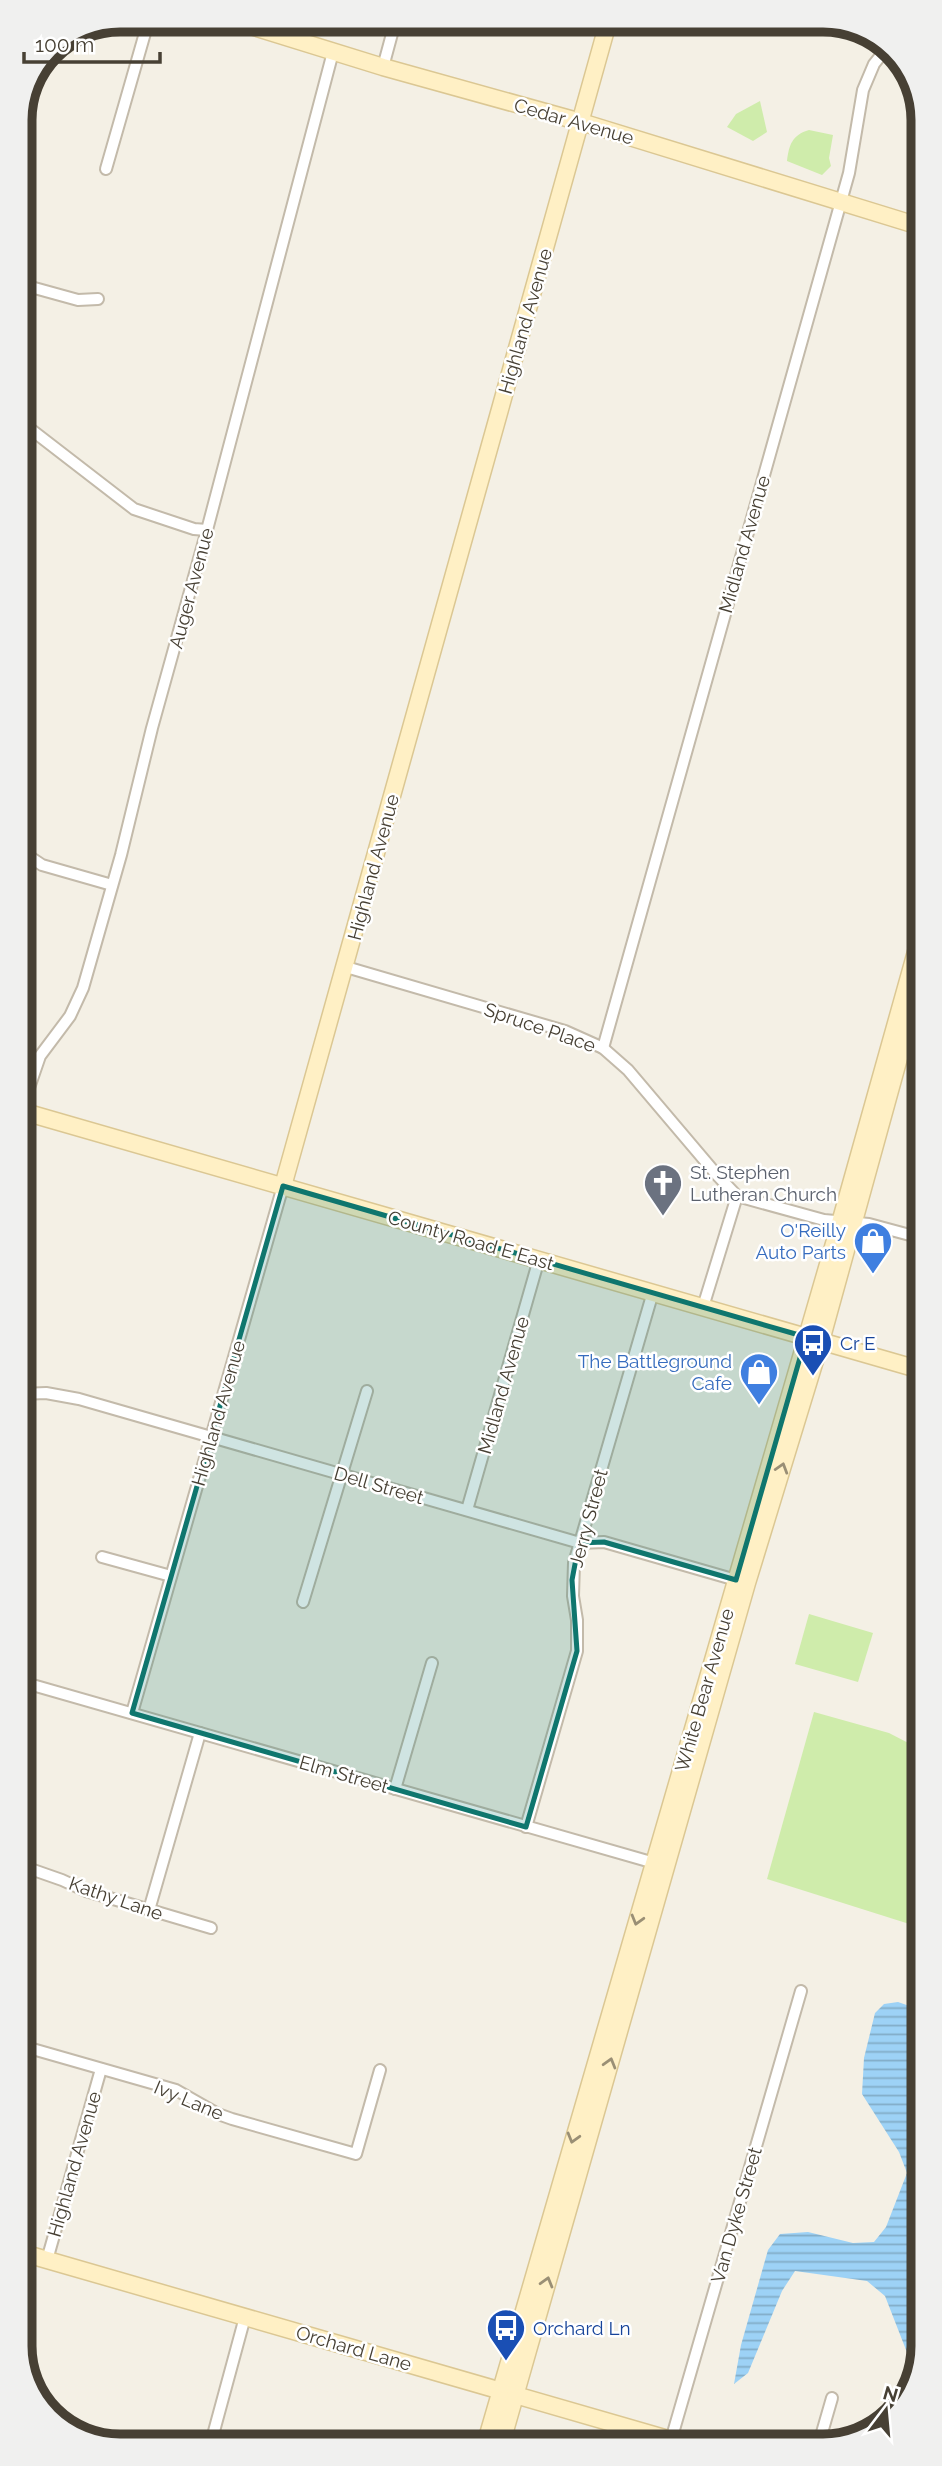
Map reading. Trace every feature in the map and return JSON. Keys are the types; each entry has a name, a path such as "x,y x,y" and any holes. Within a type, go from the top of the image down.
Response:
{"main road":[{"name":"Cedar Avenue","path":"267,31 580,122 911,224"},
{"name":"Highland Avenue","path":"283,1186 605,32"},
{"name":"White Bear Avenue","path":"846,1223 911,969"},
{"name":"White Bear Avenue","path":"490,2434 507,2392 660,1865 747,1583 846,1223 911,1011"},
{"name":"County Road E East","path":"32,1114 911,1367"},
{"name":"White Bear Avenue","path":"660,1865 736,1580 813,1339"},
{"name":"Orchard Lane","path":"31,2255 651,2434"},
{"name":"White Bear Avenue","path":"502,2434 507,2392"}],"street":[{"path":"106,169 146,31"},
{"path":"383,67 393,31"},
{"name":"Auger Avenue","path":"32,1080 40,1056 70,1016 83,988 333,52"},
{"name":"Midland Avenue","path":"603,1048 849,173 867,78 882,55"},
{"path":"32,287 78,300 98,299"},
{"path":"32,430 134,509 194,529 207,530"},
{"path":"32,858 42,865 112,885"},
{"name":"Spruce Place","path":"346,967 565,1031 603,1048 628,1070 737,1196"},
{"name":"Highland Avenue","path":"132,1713 283,1186"},
{"path":"703,1307 737,1196 846,1223 869,1224 911,1235"},
{"name":"Midland Avenue","path":"467,1510 539,1259"},
{"name":"Jerry Street","path":"526,1827 577,1651 578,1634 572,1580 580,1543 653,1292"},
{"path":"303,1602 367,1391"},
{"name":"Dell Street","path":"31,1394 63,1395 580,1543 604,1542 736,1580"},
{"path":"102,1556 171,1576"},
{"path":"395,1789 432,1663"},
{"name":"Elm Street","path":"31,1685 660,1865"},
{"path":"149,1910 200,1733"},
{"name":"Kathy Lane","path":"31,1869 86,1891 211,1928"},
{"name":"Van Dyke Street","path":"680,2434 801,1991"},
{"name":"Ivy Lane","path":"31,2049 176,2090 232,2119 356,2154 380,2070"},
{"name":"Highland Avenue","path":"47,2260 101,2069"},
{"path":"217,2434 245,2317"},
{"path":"822,2434 832,2398"}],"highlighted area":[{"path":"283,1186 806,1337 736,1580 604,1542 579,1543 572,1580 577,1651 526,1827 132,1713"}],"green space":[{"path":"760,101 767,132 753,141 727,127 736,114"},
{"path":"809,130 833,135 829,158 831,166 822,175 787,161 792,141"},
{"path":"809,1614 873,1633 858,1682 795,1664"},
{"path":"814,1712 889,1733 911,1744 911,1925 767,1879"}],"water":[{"path":"898,2002 911,2007 910,2357 885,2296 867,2281 795,2271 782,2291 748,2373 734,2384 741,2345 768,2250 780,2234 808,2232 853,2243 874,2242 886,2227 907,2173 899,2152 862,2094 864,2058 875,2013 884,2004"}],"place":[{"name":"St. Stephen Lutheran Church","path":"663,1217"},
{"name":"O'Reilly Auto Parts","path":"873,1275"},
{"name":"Cr E","path":"813,1377"},
{"name":"The Battleground Cafe","path":"759,1406"},
{"name":"Orchard Ln","path":"506,2362"}]}
